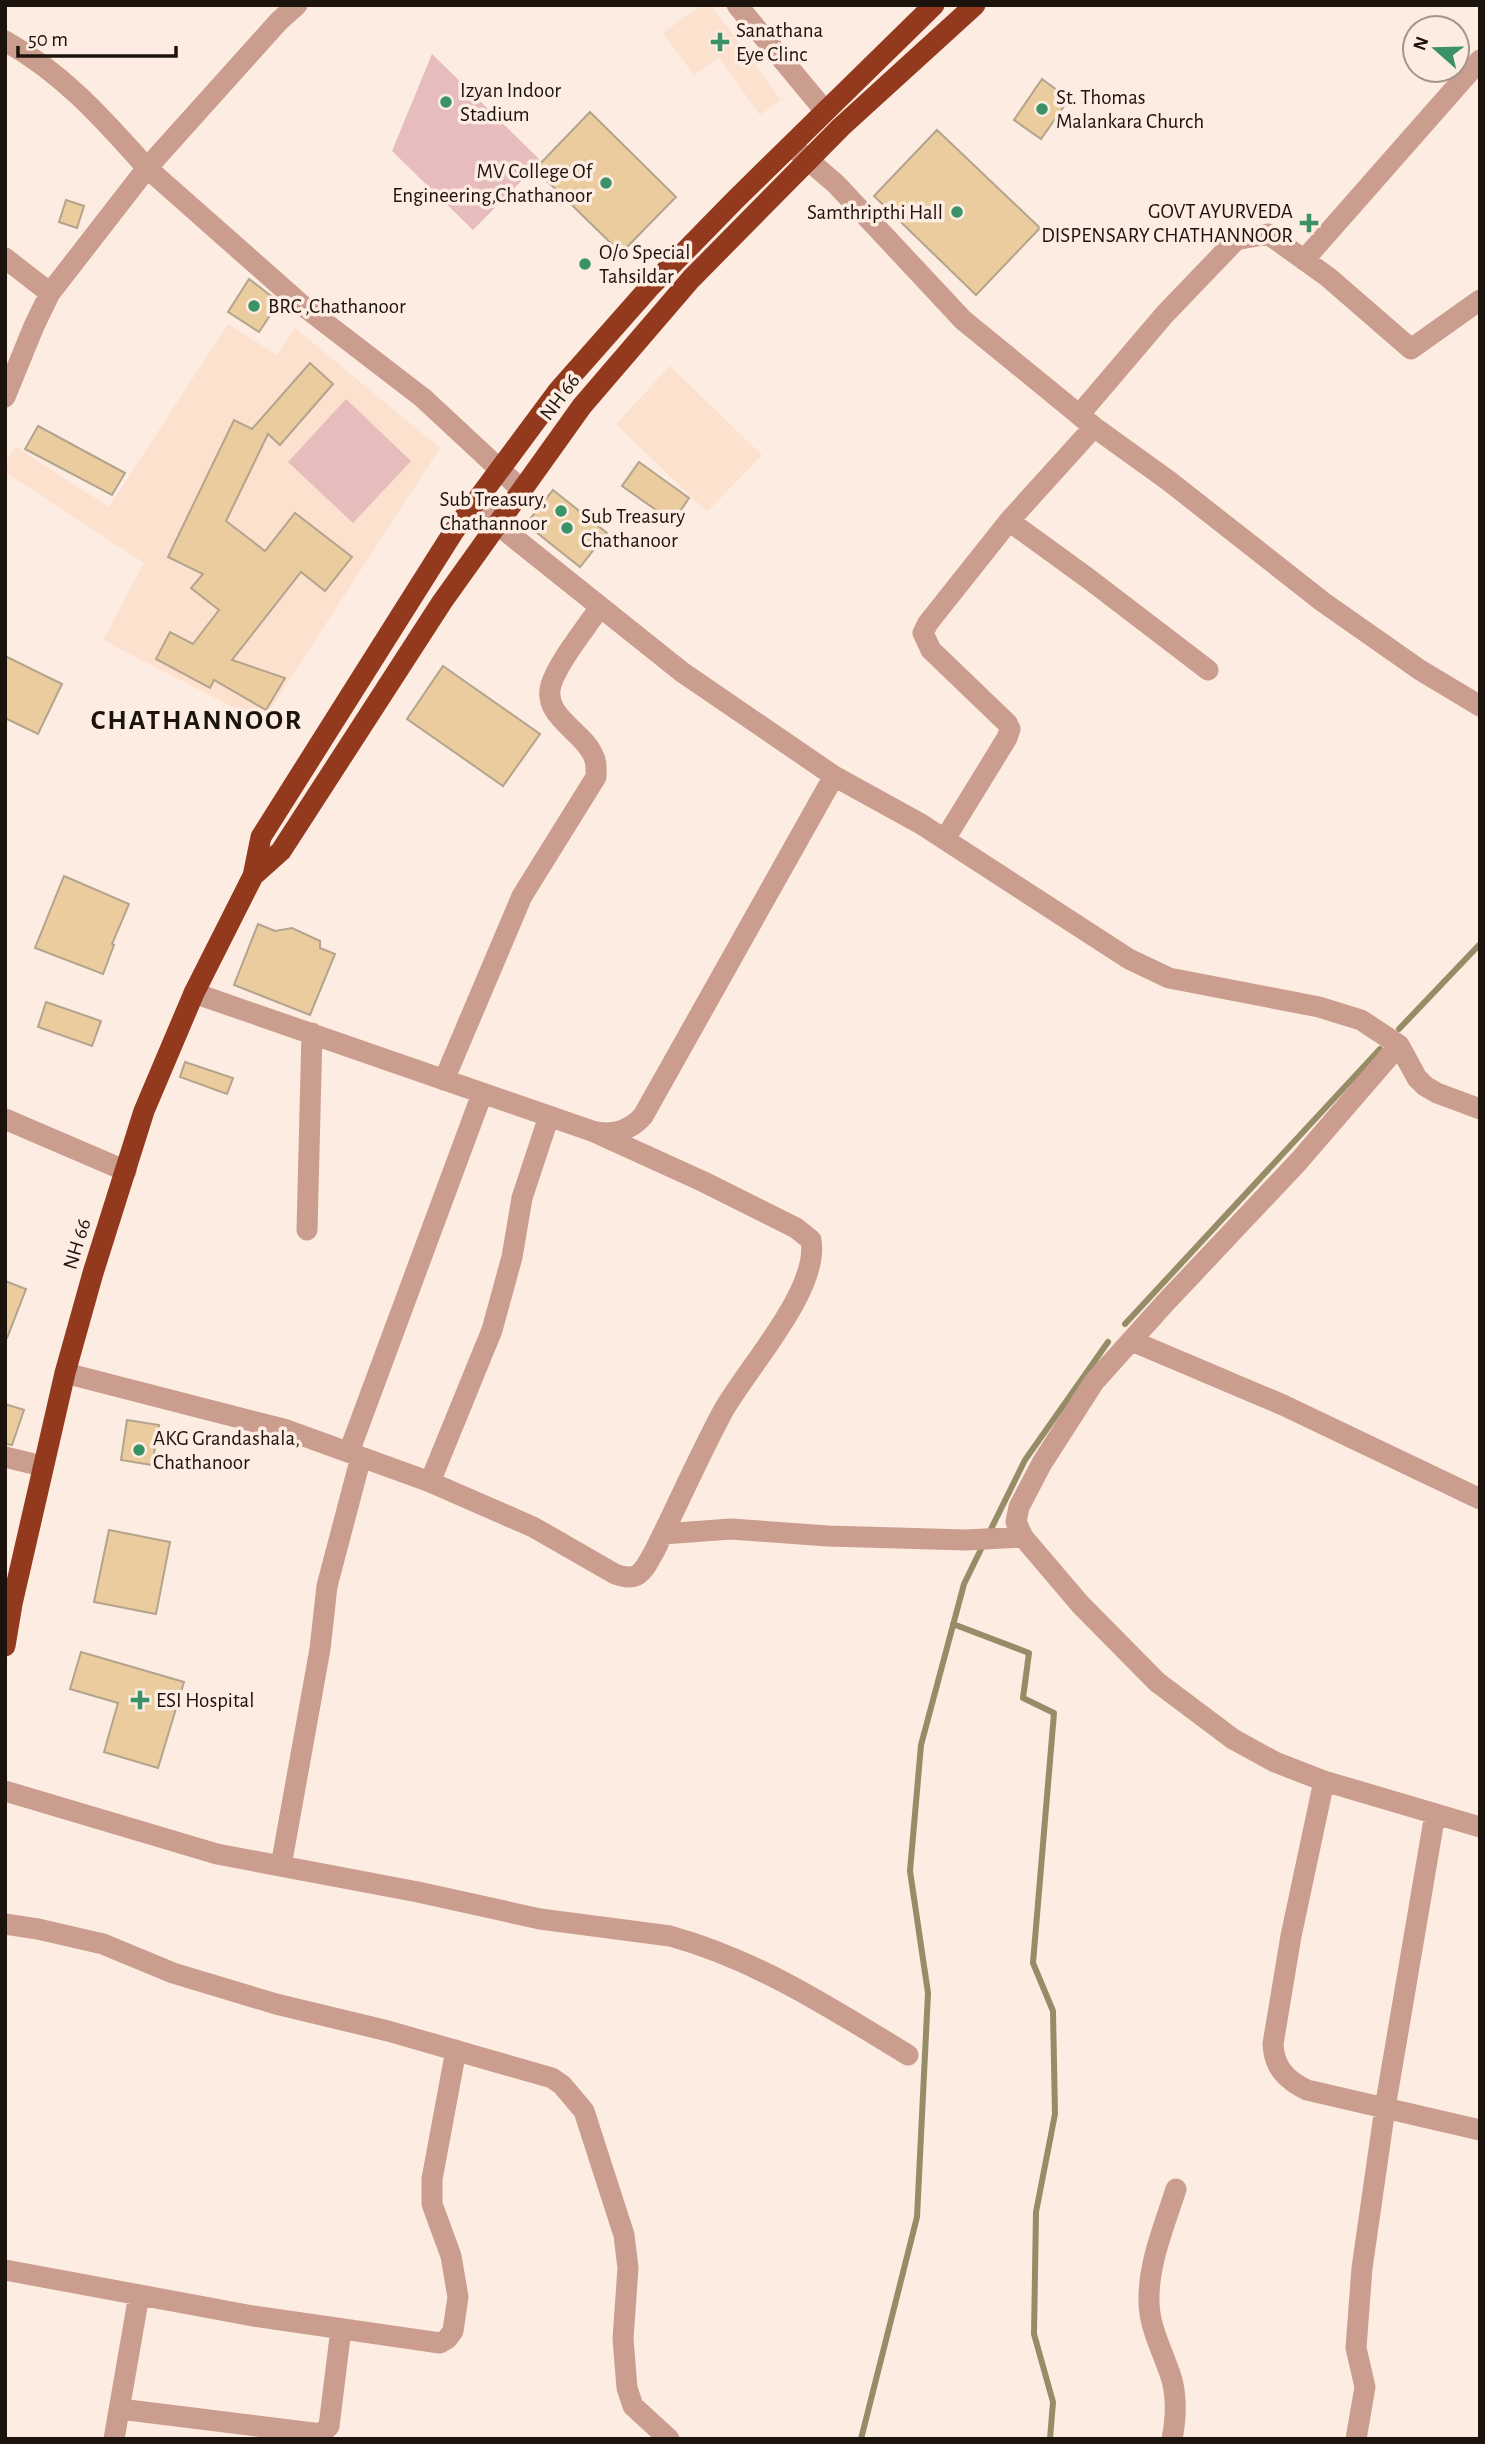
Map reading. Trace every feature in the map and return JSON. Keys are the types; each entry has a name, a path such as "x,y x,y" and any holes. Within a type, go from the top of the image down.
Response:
{"highway":[{"name":"NH 66","path":"5,1646 42,1466 65,1373 144,1111 194,993 253,876 261,837 454,531 558,391 649,288 790,145 934,5"},
{"name":"NH 66","path":"253,876 281,851 442,602 582,406 640,336 691,279 841,127 975,5"}],"street":[{"path":"5,397 50,293 147,168 279,21 297,5"},
{"path":"737,5 825,111"},
{"path":"5,41 21,50 87,101 147,168 302,305 423,398 522,490"},
{"path":"1304,260 1480,60"},
{"path":"790,145 836,184 963,320 1086,421 1169,481 1323,602 1420,670 1480,706"},
{"path":"945,839 1010,729 1007,723 931,650 923,633 1165,314 1236,240 1268,234 1328,277 1411,349 1480,300"},
{"path":"5,258 50,293"},
{"path":"473,505 682,672 834,776 945,839 1140,965 1178,980 1319,1007 1361,1020 1399,1045 1417,1078 1425,1086 1480,1109"},
{"path":"1009,521 1208,670"},
{"path":"443,1080 522,896 596,776 593,752 556,713 549,694 556,672 600,607"},
{"path":"592,1131 606,1133 626,1129 643,1116 834,776"},
{"path":"65,1373 287,1430 355,1454 430,1482 533,1527 615,1574 627,1578 636,1576 645,1568 723,1411 794,1302 809,1270 813,1254 811,1240 796,1228 592,1131 194,993"},
{"path":"307,1230 312,1033"},
{"path":"1399,1045 1298,1162 1094,1382 1042,1463 1016,1516 1016,1522 1023,1538 1080,1604 1157,1682 1233,1739 1275,1762 1324,1782 1480,1827"},
{"path":"281,1866 320,1649 327,1586 355,1454 482,1094"},
{"path":"430,1482 492,1330 512,1258 522,1198 549,1116"},
{"path":"5,1119 126,1171"},
{"path":"1132,1341 1283,1405 1480,1499"},
{"path":"5,1457 42,1466"},
{"path":"663,1534 731,1529 828,1536 966,1540 1023,1538"},
{"path":"1324,1782 1291,1936 1273,2057 1279,2070 1296,2085 1307,2090 1480,2130"},
{"path":"5,1791 217,1854 418,1892 540,1919 670,1936 739,1959 814,1998 908,2055"},
{"path":"1356,2439 1365,2387 1356,2348 1362,2268 1385,2108 1435,1814"},
{"path":"5,1924 103,1944 173,1973 276,2004 456,2050 552,2078 562,2085 583,2111 624,2235 628,2268 623,2339 627,2388 633,2406 669,2439"},
{"path":"5,2270 341,2329 440,2343 453,2331 458,2297 451,2256 432,2204 432,2179 456,2050"},
{"path":"1172,2439 1177,2416 1172,2382 1159,2348 1148,2299 1152,2267 1176,2189"},
{"path":"114,2439 139,2295"},
{"path":"120,2409 321,2434 329,2426 341,2329"}],"shaded area":[{"path":"701,5 711,5 781,100 760,115 719,58 694,75 663,33"},
{"name":"Izyan Indoor Stadium","path":"432,54 541,161 473,230 392,151"},
{"path":"228,324 277,355 295,328 440,448 262,722 103,640 144,563 5,472 5,462 16,447 109,507"},
{"path":"670,366 762,455 707,512 616,424"},
{"path":"346,399 411,461 353,523 288,462"}],"building":[{"name":"St. Thomas Malankara Church","path":"1042,79 1069,99 1041,139 1014,120"},
{"name":"MV College Of Engineering,Chathanoor","path":"590,112 676,197 621,253 535,169"},
{"name":"Samthripthi Hall","path":"937,130 1040,228 976,295 874,196"},
{"path":"66,200 84,206 77,228 59,222"},
{"name":"BRC ,Chathanoor","path":"249,279 279,302 259,332 228,312"},
{"path":"310,363 333,384 280,445 268,434 226,521 265,551 295,513 352,557 325,591 301,572 232,660 285,678 266,710 214,680 210,688 156,659 170,632 193,644 219,610 191,588 203,574 168,557 234,420 252,429"},
{"path":"38,426 125,473 112,495 25,449"},
{"path":"639,462 689,498 673,522 622,486"},
{"name":"Sub Treasury Chathanoor","path":"553,490 607,533 580,567 526,524"},
{"path":"5,656 62,684 38,734 5,718"},
{"path":"443,666 540,734 503,786 407,719"},
{"path":"64,876 129,904 103,974 35,948"},
{"path":"258,924 275,931 292,928 320,941 320,948 335,954 310,1015 234,985"},
{"path":"46,1002 101,1021 92,1046 38,1027"},
{"path":"185,1062 233,1078 227,1094 180,1077"},
{"path":"5,1281 26,1289 7,1338 5,1338"},
{"path":"5,1404 24,1410 12,1445 5,1444"},
{"name":"AKG Grandashala, Chathanoor","path":"127,1420 159,1425 152,1465 121,1460"},
{"path":"109,1530 170,1542 156,1614 94,1602"},
{"path":"81,1652 184,1682 158,1768 104,1752 118,1703 70,1689"}],"waterway":[{"path":"1399,1029 1480,944"},
{"path":"1125,1324 1380,1049"},
{"path":"989,1533 1025,1460 1108,1342"},
{"path":"861,2439 917,2217 928,1993 910,1871 921,1745 964,1584 984,1543"},
{"path":"953,1624 1029,1653 1023,1698 1054,1713 1033,1963 1053,2011 1055,2114 1036,2212 1034,2334 1053,2402 1050,2439"}],"place":[{"name":"Sanathana Eye Clinc","path":"720,42"},
{"name":"Izyan Indoor Stadium","path":"446,102"},
{"name":"St. Thomas Malankara Church","path":"1042,109"},
{"name":"MV College Of Engineering,Chathanoor","path":"606,183"},
{"name":"Samthripthi Hall","path":"957,212"},
{"name":"GOVT AYURVEDA DISPENSARY CHATHANNOOR","path":"1309,223"},
{"name":"O/o Special Tahsildar","path":"585,264"},
{"name":"BRC ,Chathanoor","path":"254,306"},
{"name":"Sub Treasury, Chathannoor","path":"561,511"},
{"name":"Sub Treasury Chathanoor","path":"567,528"},
{"name":"AKG Grandashala, Chathanoor","path":"139,1450"},
{"name":"ESI Hospital","path":"140,1700"}],"district":[{"name":"CHATHANNOOR","path":"197,721"}]}
